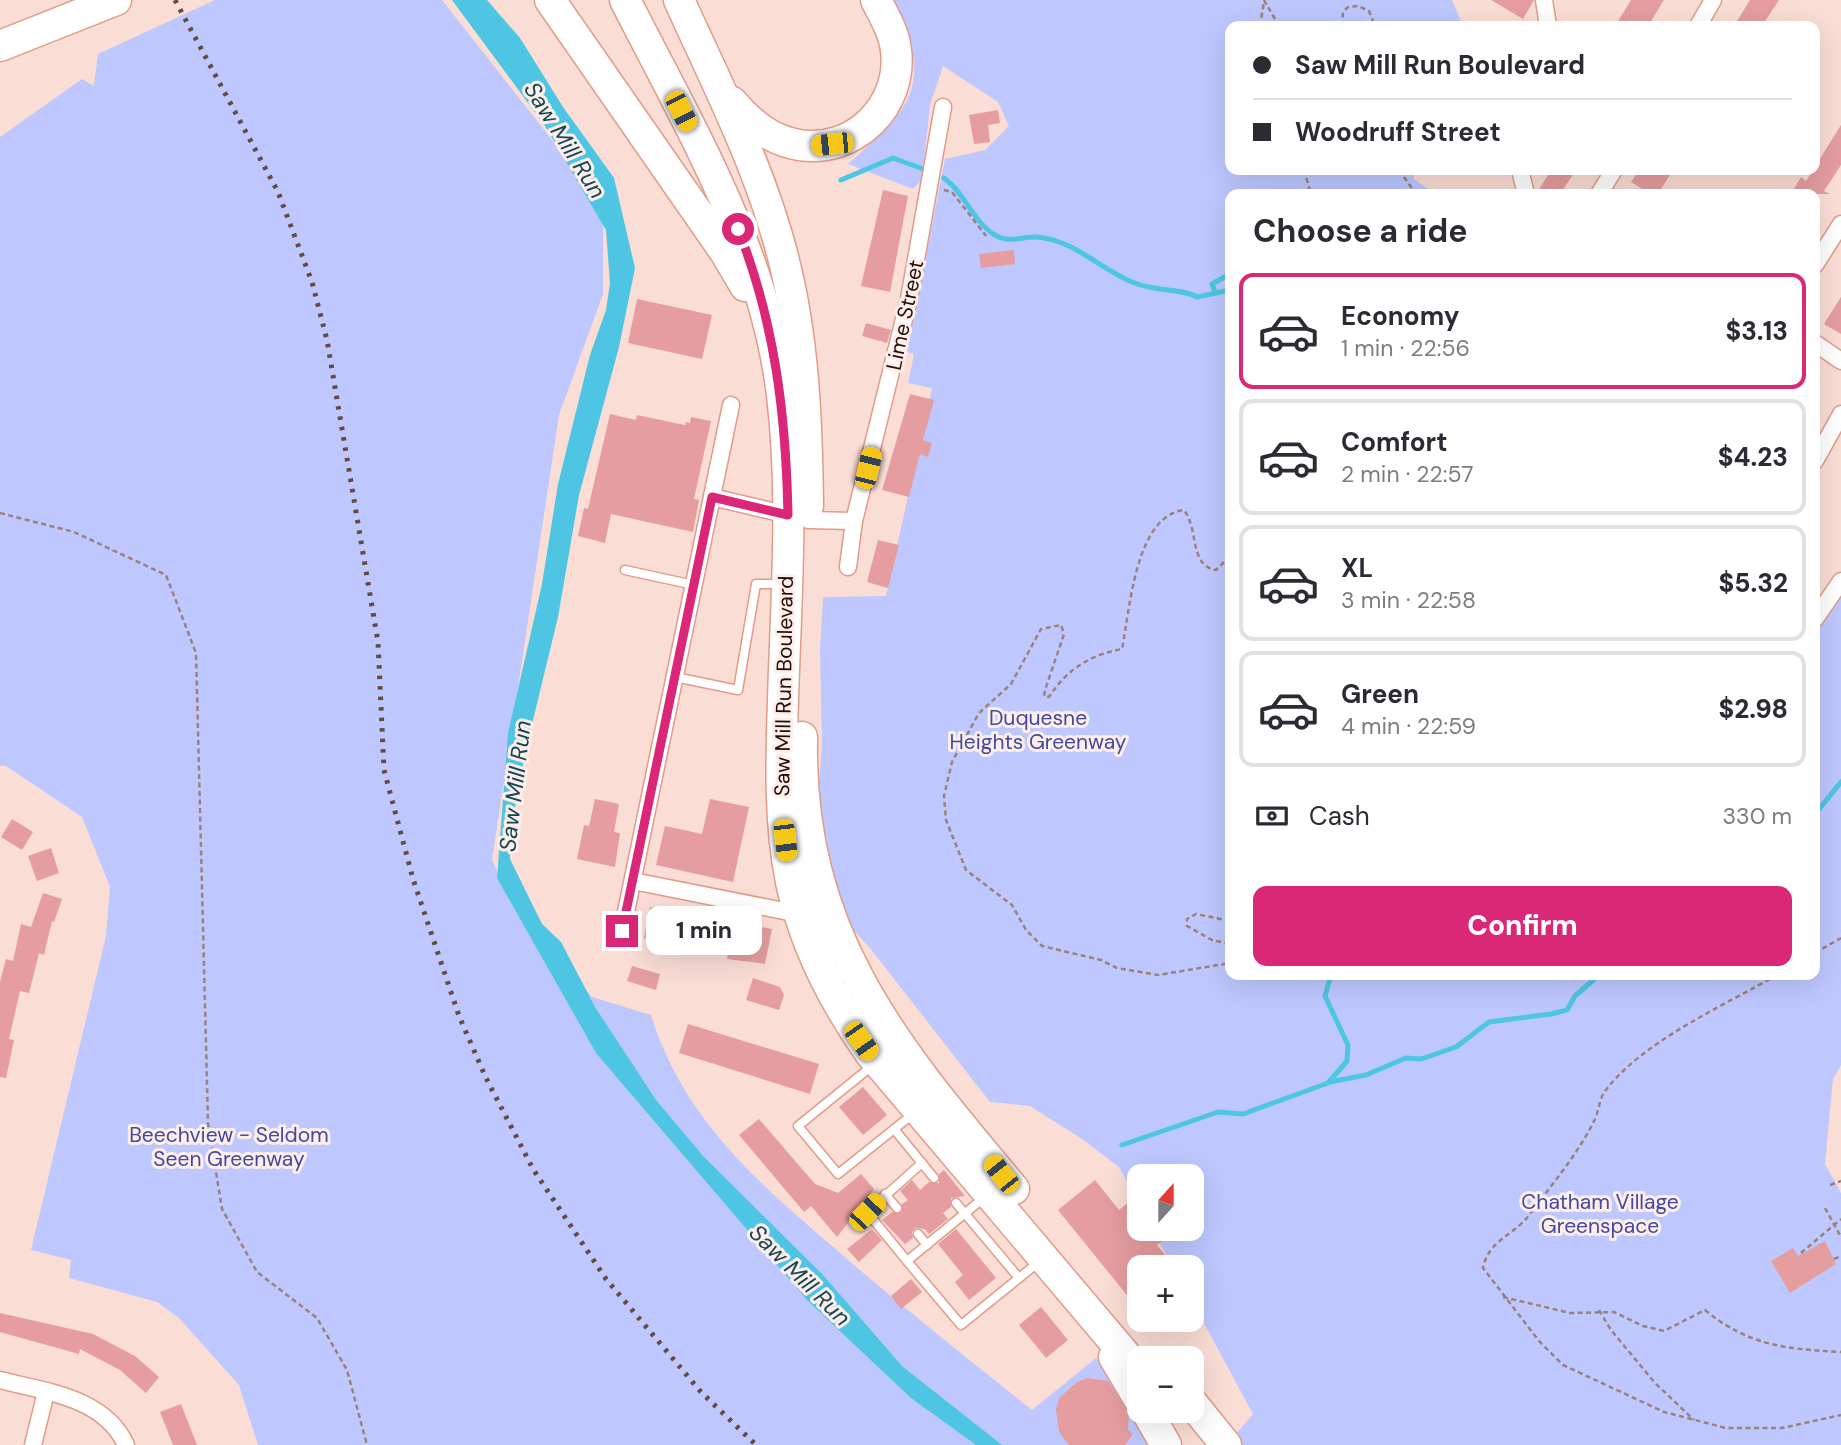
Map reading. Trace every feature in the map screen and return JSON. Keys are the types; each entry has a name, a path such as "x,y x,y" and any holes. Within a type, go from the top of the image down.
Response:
{"highway":[{"path":"0,46 116,0"},
{"path":"550,0 724,252 755,306 776,360"},
{"name":"Saw Mill Run Boulevard","path":"625,0 731,211 758,285 776,360 798,517 786,584 781,795 786,856 799,914 838,1004 877,1062 1127,1356"},
{"name":"Saw Mill Run Boulevard","path":"679,0 762,188 791,287 805,396 798,517 802,793 811,852 837,936 863,991 892,1036 1001,1174 1144,1346"},
{"path":"717,85 758,128 798,145 823,145 860,132 883,108 896,66 894,38 876,0"},
{"path":"799,914 837,936"},
{"path":"1082,1302 1127,1379"},
{"path":"1204,1418 1226,1445"},
{"path":"1163,1435 1200,1445"}],"street":[{"path":"1544,0 1547,21"},
{"path":"1701,21 1713,0"},
{"name":"Lime Street","path":"848,567 854,521 895,362 931,186 943,107"},
{"path":"1820,257 1841,224"},
{"path":"1820,346 1841,361"},
{"path":"622,931 732,405"},
{"path":"1820,452 1841,414"},
{"path":"712,497 798,517 854,521"},
{"path":"1820,612 1841,581"},
{"path":"633,881 799,914"},
{"path":"0,1380 94,1409 110,1420 126,1445"},
{"path":"33,1445 46,1392"}],"lane":[{"path":"625,570 694,586"},
{"path":"675,677 738,690 756,584 786,584"},
{"path":"877,1062 798,1126 838,1174 918,1110"},
{"path":"894,1129 934,1178"},
{"path":"922,1163 867,1212 961,1325 1044,1257"},
{"path":"907,1261 990,1193"},
{"path":"885,1194 897,1208"},
{"path":"956,1203 1019,1278"},
{"path":"918,1234 927,1245"}],"path":[{"path":"1261,21 1264,0"},
{"path":"1264,0 1276,21"},
{"path":"1342,21 1343,12 1348,6 1358,6 1369,11 1373,21"},
{"path":"931,186 952,192 986,236"},
{"path":"1225,561 1216,570 1206,569 1199,561 1191,519 1184,510 1170,512 1154,526 1142,552 1122,649 1097,654 1072,669 1049,697 1044,696 1064,634 1061,625 1041,629 1011,684 979,713 952,762 944,796 946,820 966,870 1012,905 1026,930 1042,946 1101,960 1117,968 1158,975 1225,964"},
{"path":"0,513 74,532 166,575 196,653 208,1123 222,1209 257,1272 317,1318 347,1370 367,1445"},
{"path":"1225,920 1196,914 1187,919 1187,926 1194,931 1225,942"},
{"path":"1820,950 1841,938"},
{"path":"1768,980 1694,1020 1633,1063 1603,1093 1595,1120 1566,1166 1526,1220 1498,1240 1486,1254 1483,1268 1539,1342 1563,1365 1664,1412 1726,1428 1782,1428 1841,1415"},
{"path":"1830,1185 1841,1181"},
{"path":"1825,1208 1841,1237"},
{"path":"1801,1253 1841,1219"},
{"path":"1834,1259 1841,1256"},
{"path":"1503,1297 1570,1313 1599,1310 1614,1312 1643,1326 1664,1331 1705,1310 1750,1339 1788,1350 1841,1352"},
{"path":"1599,1310 1611,1330 1655,1383 1697,1422"}],"green space":[{"name":"Beechview - Seldom Seen Greenway","path":"215,0 442,0 603,205 603,294 559,415 492,860 514,909 592,997 651,1015 665,1052 683,1086 703,1118 727,1147 780,1201 911,1312 1032,1410 1096,1358 1127,1395 1127,1423 1150,1423 1168,1445 258,1445 239,1385 179,1318 157,1302 69,1278 71,1260 31,1250 106,936 110,887 82,817 6,766 0,766 0,137 82,79 94,86 98,54"},
{"path":"891,0 1452,0 1461,21 1225,21 1225,175 1414,175 1414,179 1428,189 1225,189 1225,980 1820,980 1820,627 1841,596 1841,1065 1833,1079 1825,1164 1841,1193 1841,1445 1243,1445 1235,1435 1253,1414 1204,1323 1204,1255 1166,1255 1159,1241 1204,1241 1204,1164 1127,1164 1127,1182 1119,1167 1082,1139 1030,1106 990,1102 870,948 847,923 840,906 818,799 822,745 820,650 823,597 886,596 932,388 908,383 914,354 907,352 945,159 985,150 1009,126 998,102 943,66 930,105 922,180 913,189 848,164 902,109 914,74 912,53 905,29"}],"water":[{"name":"Saw Mill Run","path":"452,0 487,0 520,38 563,107 614,178 635,268 619,347 579,495 558,617 526,749 509,838 510,859 542,924 561,942 595,1007 656,1100 704,1157 823,1275 902,1366 1002,1445 976,1445 911,1398 808,1301 596,1053 497,878 508,733 542,584 558,484 590,355 606,310 610,283 606,230 545,126"}],"building":[{"path":"1491,0 1534,0 1523,19"},
{"path":"1631,0 1664,0 1651,21 1618,21"},
{"path":"1750,0 1779,0 1765,21 1737,21"},
{"path":"998,110 1000,123 988,125 990,142 974,144 969,115"},
{"path":"1841,125 1841,165 1824,191 1830,194 1820,194 1820,189 1794,189 1801,177 1806,181 1810,175 1820,175 1820,159"},
{"path":"1548,175 1573,175 1563,189 1539,189"},
{"path":"1636,175 1670,175 1661,189 1642,189 1631,182"},
{"path":"883,190 908,196 890,292 861,286"},
{"path":"1014,250 1015,264 981,268 979,254"},
{"path":"1841,297 1841,334 1824,324"},
{"path":"637,299 712,315 702,359 628,343"},
{"path":"866,323 891,330 887,343 862,336"},
{"path":"910,394 934,400 923,440 932,443 928,457 920,454 909,497 882,490"},
{"path":"610,414 636,420 637,415 685,425 686,422 690,423 691,417 711,421 694,499 699,500 693,532 611,514 605,543 578,536 584,508 588,509"},
{"path":"878,540 899,545 888,588 867,582"},
{"path":"595,799 619,804 614,832 620,833 615,867 577,859 584,825 589,826"},
{"path":"710,799 749,807 733,882 656,865 665,826 702,834"},
{"path":"12,819 33,832 22,850 1,837"},
{"path":"51,848 59,873 37,881 28,856"},
{"path":"43,893 62,899 54,922 52,921 44,955 39,953 29,993 20,991 9,1039 14,1040 6,1078 0,1077 0,982 6,959 13,961 21,924 31,927"},
{"path":"650,907 772,929 765,964 727,959 729,949 686,941 685,946 644,938"},
{"path":"632,966 660,974 656,990 627,981"},
{"path":"753,978 780,987 784,995 779,1010 746,1000"},
{"path":"688,1024 819,1064 810,1094 679,1053"},
{"path":"863,1087 887,1115 863,1135 839,1107"},
{"path":"759,1119 815,1184 838,1193 861,1174 874,1189 837,1237 811,1206 804,1212 739,1135"},
{"path":"944,1170 965,1196 951,1198 951,1207 943,1213 948,1219 929,1234 925,1229 916,1228 912,1232 913,1238 905,1244 882,1220 892,1212 902,1212 902,1204 908,1200 900,1191 912,1180 920,1190 929,1182 939,1183 939,1174"},
{"path":"1095,1180 1119,1210 1127,1203 1127,1241 1163,1241 1157,1245 1165,1255 1127,1255 1127,1295 1058,1210"},
{"path":"872,1229 882,1240 859,1262 847,1249"},
{"path":"956,1229 996,1278 969,1300 955,1282 963,1275 938,1244"},
{"path":"1825,1241 1836,1264 1790,1293 1771,1261 1793,1248 1798,1256"},
{"path":"911,1279 922,1292 901,1309 891,1296"},
{"path":"1041,1307 1068,1340 1046,1358 1019,1325"},
{"path":"0,1313 93,1334 135,1356 159,1377 146,1393 120,1370 80,1349 79,1354 0,1332"},
{"path":"1088,1378 1108,1381 1127,1410 1128,1430 1133,1434 1125,1445 1069,1445 1059,1432 1056,1409 1059,1398 1077,1382"},
{"path":"181,1404 197,1445 173,1445 160,1412"}],"waterway":[{"path":"841,180 893,158 926,170"},
{"path":"944,178 958,191 981,223 1000,238 1051,239 1076,250 1123,278 1151,288 1184,292 1197,297 1225,291"},
{"path":"1215,292 1212,284 1225,277"},
{"path":"1820,808 1841,782"},
{"path":"1122,1145 1218,1112 1243,1114 1328,1083 1347,1061 1348,1045 1325,996 1330,980"},
{"path":"1330,1082 1366,1075 1406,1058 1421,1059 1456,1047 1489,1022 1567,1010 1575,996 1593,980"}],"railway":[{"path":"175,0 278,192 312,282 327,340 378,642 384,770 413,879 459,1016 486,1078 533,1169 606,1279 701,1392 756,1445"}],"route":[{"path":"622,931 712,497 788,515 785,431 776,360 758,285 738,229"}],"park label":[{"name":"Duquesne Heights Greenway","path":"1038,730"},
{"name":"Chatham Village Greenspace","path":"1600,1214"}]}
